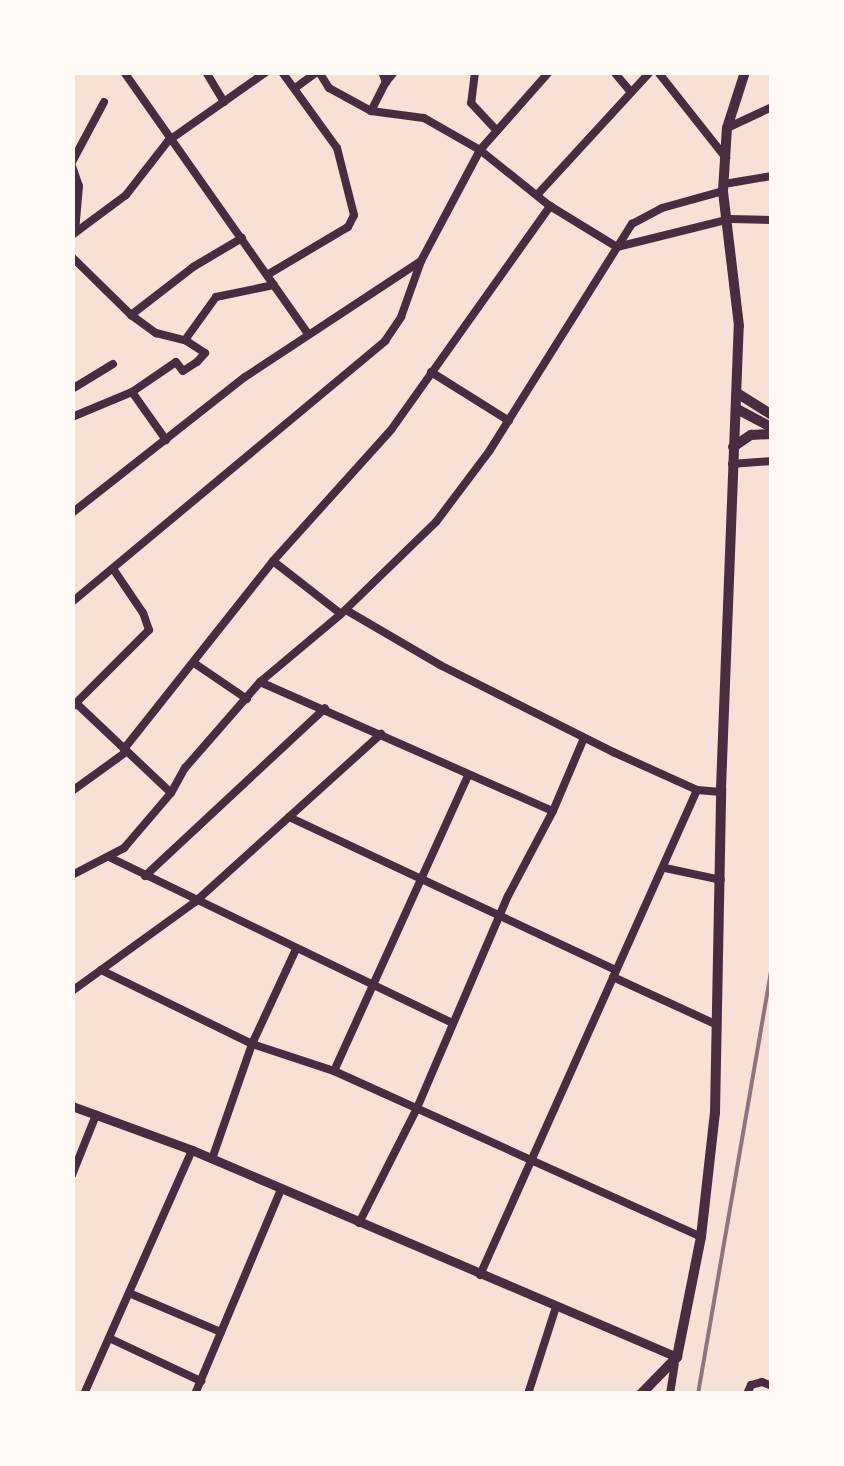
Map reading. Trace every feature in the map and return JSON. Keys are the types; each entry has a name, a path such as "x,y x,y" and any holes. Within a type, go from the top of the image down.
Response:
{"main road":[{"path":"640,1394 676,1361 702,1237 714,1113 721,792 739,326 724,187 727,128 742,74"},
{"path":"737,393 772,415"},
{"path":"737,409 772,431"},
{"path":"732,448 751,435 772,431"}],"street":[{"path":"124,72 168,140 307,332"},
{"path":"206,72 224,102"},
{"path":"74,234 126,195 168,140 266,72"},
{"path":"267,275 348,227 354,215 351,188 337,148 282,72"},
{"path":"295,88 318,72 329,88 371,111 424,118 480,150 550,206 617,247 730,219 772,220"},
{"path":"382,72 386,82"},
{"path":"371,111 394,72"},
{"path":"475,72 471,103 497,131"},
{"path":"72,602 368,359 401,317 421,261 480,150 549,72"},
{"path":"614,72 630,91"},
{"path":"537,195 650,72"},
{"path":"658,72 726,158"},
{"path":"74,234 79,186 72,164 104,102"},
{"path":"727,128 772,106"},
{"path":"72,875 111,858 171,793 185,768 260,682 344,612 436,522 508,421 632,224 662,208 772,176"},
{"path":"72,791 125,750 274,560 391,430 550,206"},
{"path":"132,315 193,267 242,238"},
{"path":"72,256 156,333 185,340 205,353 183,371 176,362 132,392 72,417"},
{"path":"72,513 307,332 421,261"},
{"path":"185,340 216,297 274,286"},
{"path":"72,390 114,364"},
{"path":"431,372 508,421"},
{"path":"132,392 166,440"},
{"path":"732,464 772,461"},
{"path":"274,560 344,612 440,665 697,790 721,792"},
{"path":"114,570 143,613 149,630 75,706 171,793"},
{"path":"194,663 247,699"},
{"path":"260,682 553,812"},
{"path":"145,876 324,708"},
{"path":"72,991 195,902 381,734"},
{"path":"359,1224 417,1108 452,1022 553,812 584,738"},
{"path":"334,1070 468,775"},
{"path":"480,1275 697,790"},
{"path":"289,817 715,1024"},
{"path":"111,858 195,902 452,1022"},
{"path":"665,868 721,880"},
{"path":"212,1159 252,1044 296,950"},
{"path":"101,970 252,1044 334,1070 702,1237"},
{"path":"72,1106 192,1150 280,1192 676,1361 670,1394"},
{"path":"72,1175 96,1115"},
{"path":"84,1394 192,1150"},
{"path":"196,1394 280,1192"},
{"path":"129,1293 221,1332"},
{"path":"528,1394 556,1307"},
{"path":"110,1338 201,1380"},
{"path":"748,1394 751,1385 762,1382 772,1386"}],"railway":[{"path":"698,1394 772,964"}]}
